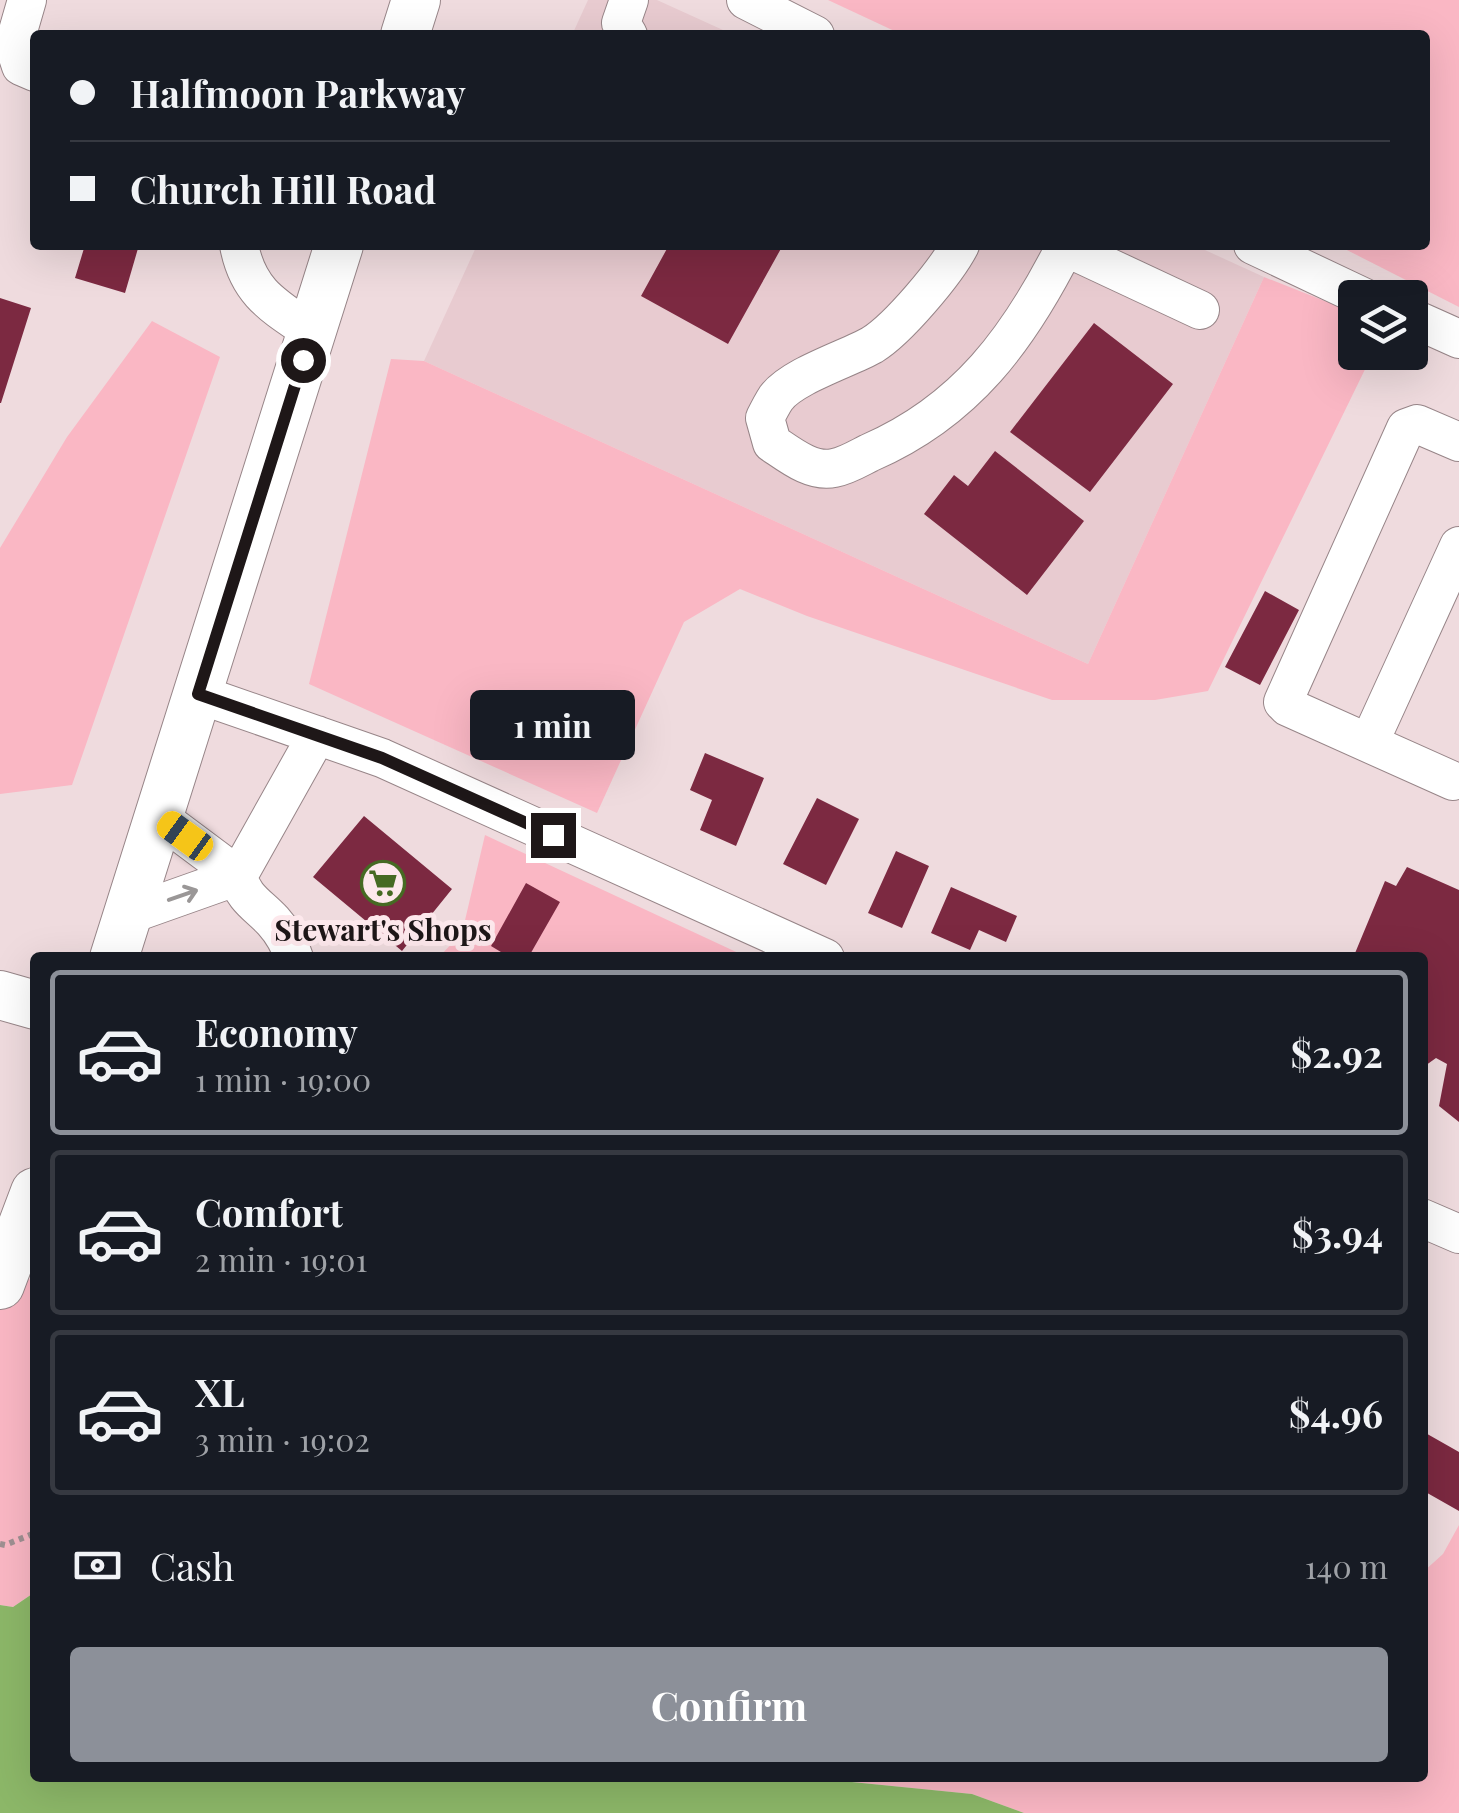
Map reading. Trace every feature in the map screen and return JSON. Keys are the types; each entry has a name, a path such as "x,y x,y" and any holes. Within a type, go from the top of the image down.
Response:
{"main road":[{"path":"407,30 416,0"},
{"path":"121,936 337,250"},
{"path":"0,996 30,1004"},
{"path":"0,1286 30,1205"}],"street":[{"path":"27,0 14,45 22,66 30,70"},
{"path":"625,30 621,23 629,0"},
{"path":"746,0 806,30"},
{"path":"240,250 243,266 264,300 312,332"},
{"path":"957,250 922,298 875,343 778,394 765,418 772,443 804,464 833,469 901,440 961,395 1001,354 1040,296 1061,250"},
{"path":"1072,250 1200,310"},
{"path":"1264,250 1338,285"},
{"path":"1428,325 1459,339"},
{"path":"1457,778 1368,743 1283,702 1406,428 1417,424 1459,442"},
{"path":"1368,743 1459,546"},
{"path":"198,694 382,758 813,952"},
{"path":"121,936 238,876 317,735"},
{"path":"159,817 238,876 241,889 273,921 292,952"},
{"path":"1428,1221 1459,1234"}],"path":[{"path":"0,1544 30,1535"}],"shaded area":[{"path":"588,0 657,0 723,30 574,30"},
{"path":"828,0 1459,0 1459,307 1428,291 1428,280 1406,280 1347,250 1430,250 1430,30 892,30"},
{"path":"475,250 1205,250 1264,277 1088,664 424,361"},
{"path":"1264,277 1338,306 1338,370 1365,370 1208,691 1155,700 1052,700 740,589 684,622 597,813 309,684 391,359 424,361 1088,664"},
{"path":"152,321 220,357 72,785 0,794 0,548 67,437"},
{"path":"485,835 736,952 444,952 462,933"},
{"path":"0,1270 30,1279 30,1595 13,1607 0,1605"},
{"path":"1459,1525 1459,1813 1024,1813 972,1794 852,1782 1428,1782 1428,1568 1443,1554"},
{"path":"30,1595 30,1782 852,1782 972,1794 1024,1813 0,1813 0,1605 13,1607"}],"building":[{"path":"83,250 138,250 125,293 75,278"},
{"path":"666,250 780,250 728,344 641,296"},
{"path":"0,298 31,308 1,403 0,403"},
{"path":"1094,323 1173,384 1090,492 1010,432"},
{"path":"995,451 1084,521 1027,595 924,514 954,475 968,486"},
{"path":"1265,591 1299,610 1260,685 1225,667"},
{"path":"705,753 764,778 736,846 700,830 712,800 690,790"},
{"path":"817,798 859,819 826,885 783,864"},
{"name":"Stewart's Shops","path":"364,816 452,889 402,951 313,877"},
{"path":"896,851 929,866 902,928 868,913"},
{"path":"1407,867 1459,890 1459,1122 1439,1106 1447,1064 1436,1058 1428,1064 1428,952 1355,952 1385,881 1396,886"},
{"path":"526,883 560,902 531,952 501,952 491,946"},
{"path":"951,887 1017,916 1006,942 979,930 970,950 931,933"},
{"path":"1428,1434 1459,1452 1459,1511 1428,1493"}],"place":[{"name":"Stewart's Shops","path":"383,883"}],"route":[{"path":"303,360 198,694 382,758 553,835"}]}
